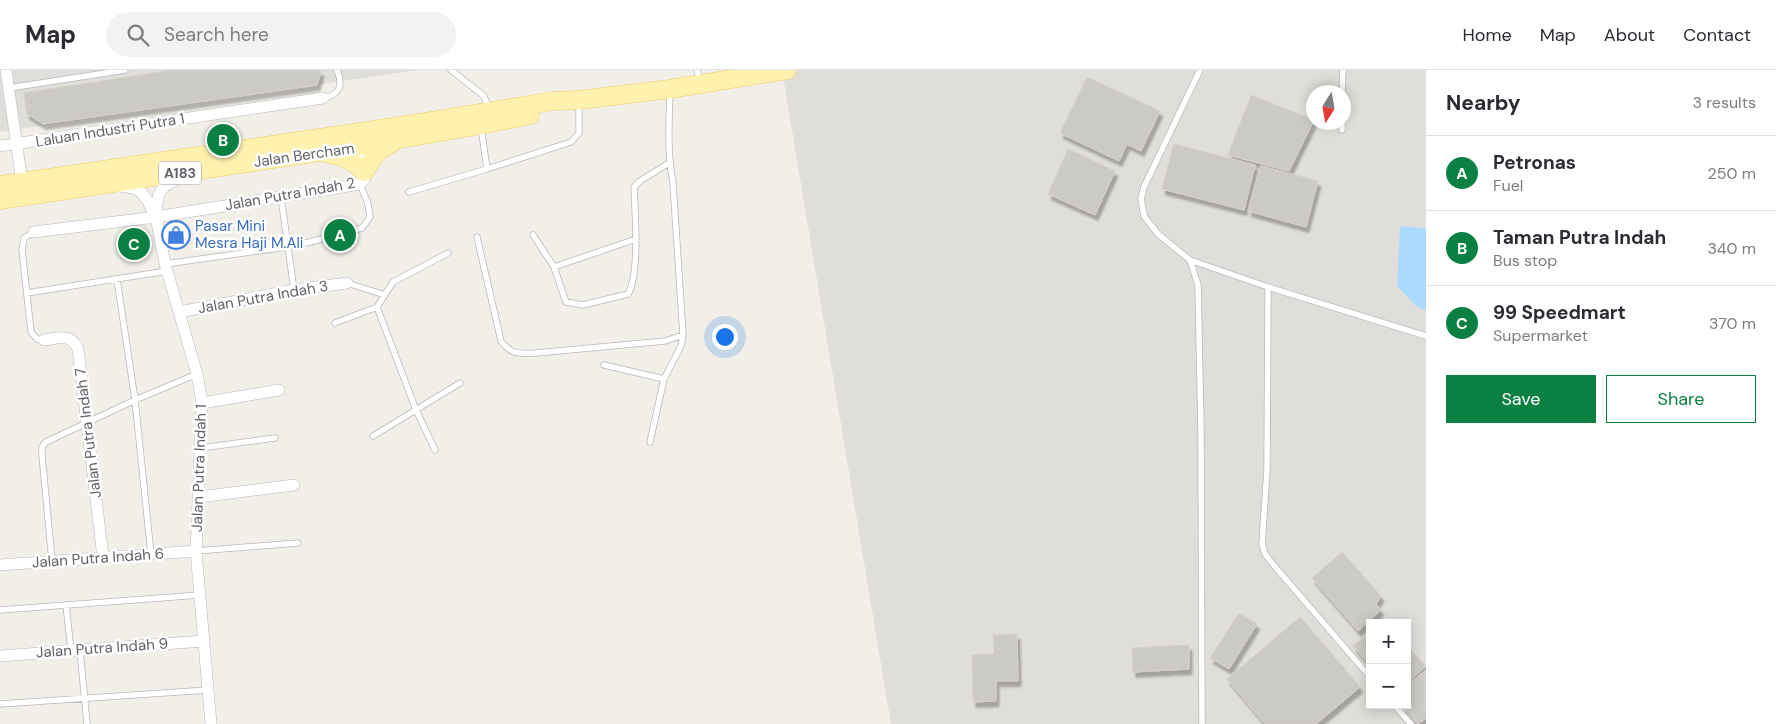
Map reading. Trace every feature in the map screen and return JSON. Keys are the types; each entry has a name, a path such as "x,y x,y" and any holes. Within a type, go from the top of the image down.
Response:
{"main road":[{"name":"Jalan Bercham","path":"0,185 316,145 488,120 557,108 577,100 670,89 699,77 787,70"},
{"name":"Jalan Bercham","path":"360,146 402,132"},
{"path":"362,178 377,152 402,132"},
{"path":"316,145 342,139 360,146"},
{"name":"Jalan Bercham","path":"0,200 204,169 316,145"},
{"path":"316,145 342,155 357,165 362,178"}],"street":[{"path":"0,196 15,192 22,182 6,70"},
{"name":"Laluan Industri Putra 1","path":"0,146 323,98"},
{"name":"Jalan Putra Indah 2","path":"34,232 156,217 281,197 362,178 360,146"},
{"name":"Jalan Putra Indah 1","path":"156,217 157,199 161,189 172,182 204,169"},
{"name":"Jalan Putra Indah 1","path":"22,182 28,186 40,188 98,180 134,188 141,192 148,200 156,217 166,268 197,374 202,403 196,551 212,724"},
{"name":"Jalan Putra Indah 3","path":"179,312 294,290 347,283"},
{"name":"Jalan Putra Indah 7","path":"44,340 70,338 78,348 103,557"},
{"path":"202,403 279,390"},
{"path":"199,497 294,485"},
{"name":"Jalan Putra Indah 6","path":"0,565 196,551"},
{"name":"Jalan Putra Indah 9","path":"0,656 204,641"}],"lane":[{"path":"9,88 125,70"},
{"path":"323,98 331,97 338,92 340,85 337,70"},
{"path":"451,70 484,96 488,120 487,169"},
{"path":"1200,70 1144,186 1141,199 1144,216 1149,224 1158,234 1190,260 1268,287 1426,336"},
{"path":"1342,85 1343,70"},
{"path":"650,442 664,379 681,346 683,335 674,183 669,163 670,89"},
{"path":"409,192 572,142 579,133 577,100"},
{"path":"533,235 554,267 566,302 583,305 628,294 632,287 636,239 634,187 640,181 669,163"},
{"path":"28,293 287,247 362,228 370,217 362,178"},
{"path":"281,197 294,290"},
{"path":"34,232 24,238 22,250 31,332 37,339 44,340"},
{"path":"477,237 484,260 501,340 509,351 518,353 546,352 664,341 683,335"},
{"path":"554,267 636,239"},
{"path":"335,322 377,307 393,282 448,253"},
{"path":"1190,260 1195,273 1199,295 1202,724"},
{"path":"117,278 135,400 151,554"},
{"path":"347,283 385,295"},
{"path":"1268,287 1267,471 1262,544 1265,554 1272,563 1366,672"},
{"path":"377,307 416,410 435,450"},
{"path":"604,365 664,379"},
{"path":"52,561 42,446 46,442 87,422 197,374"},
{"path":"373,436 460,383"},
{"path":"201,448 275,438"},
{"path":"196,551 298,542"},
{"path":"0,610 200,595"},
{"path":"66,605 85,698 87,724"},
{"path":"0,704 208,690"},
{"path":"1398,709 1411,724"}],"shaded area":[{"path":"0,70 417,70 0,132"},
{"path":"782,70 1426,70 1426,724 891,724"}],"water":[{"path":"1400,226 1426,229 1426,310 1418,308 1397,286"}],"building":[{"path":"173,70 320,70 321,72 317,85 43,124 27,114 24,93"},
{"path":"1087,77 1160,111 1141,151 1127,144 1119,161 1060,133"},
{"path":"1251,95 1306,117 1306,130 1309,130 1289,171 1228,155"},
{"path":"1174,144 1255,165 1244,210 1162,189"},
{"path":"1068,149 1115,171 1095,215 1048,194"},
{"path":"1261,166 1318,181 1306,227 1248,211"},
{"path":"1342,552 1381,596 1376,604 1381,610 1371,619 1366,619 1366,624 1358,631 1312,578"},
{"path":"1239,613 1257,624 1229,669 1210,658"},
{"path":"1300,617 1360,687 1316,724 1265,724 1227,679"},
{"path":"1017,634 1018,681 996,681 996,701 973,702 972,655 994,654 993,635"},
{"path":"1366,635 1366,661 1353,646"},
{"path":"1189,645 1189,669 1133,672 1132,648"},
{"path":"1411,650 1426,666 1411,679"},
{"path":"1426,670 1426,718 1418,724 1406,709 1411,709 1411,682"}],"place":[{"name":"Taman Putra Indah","path":"223,140"},
{"name":"Pasar Mini Mesra Haji M.Ali","path":"176,235"},
{"name":"Petronas","path":"340,235"},
{"name":"99 Speedmart","path":"134,244"}]}
